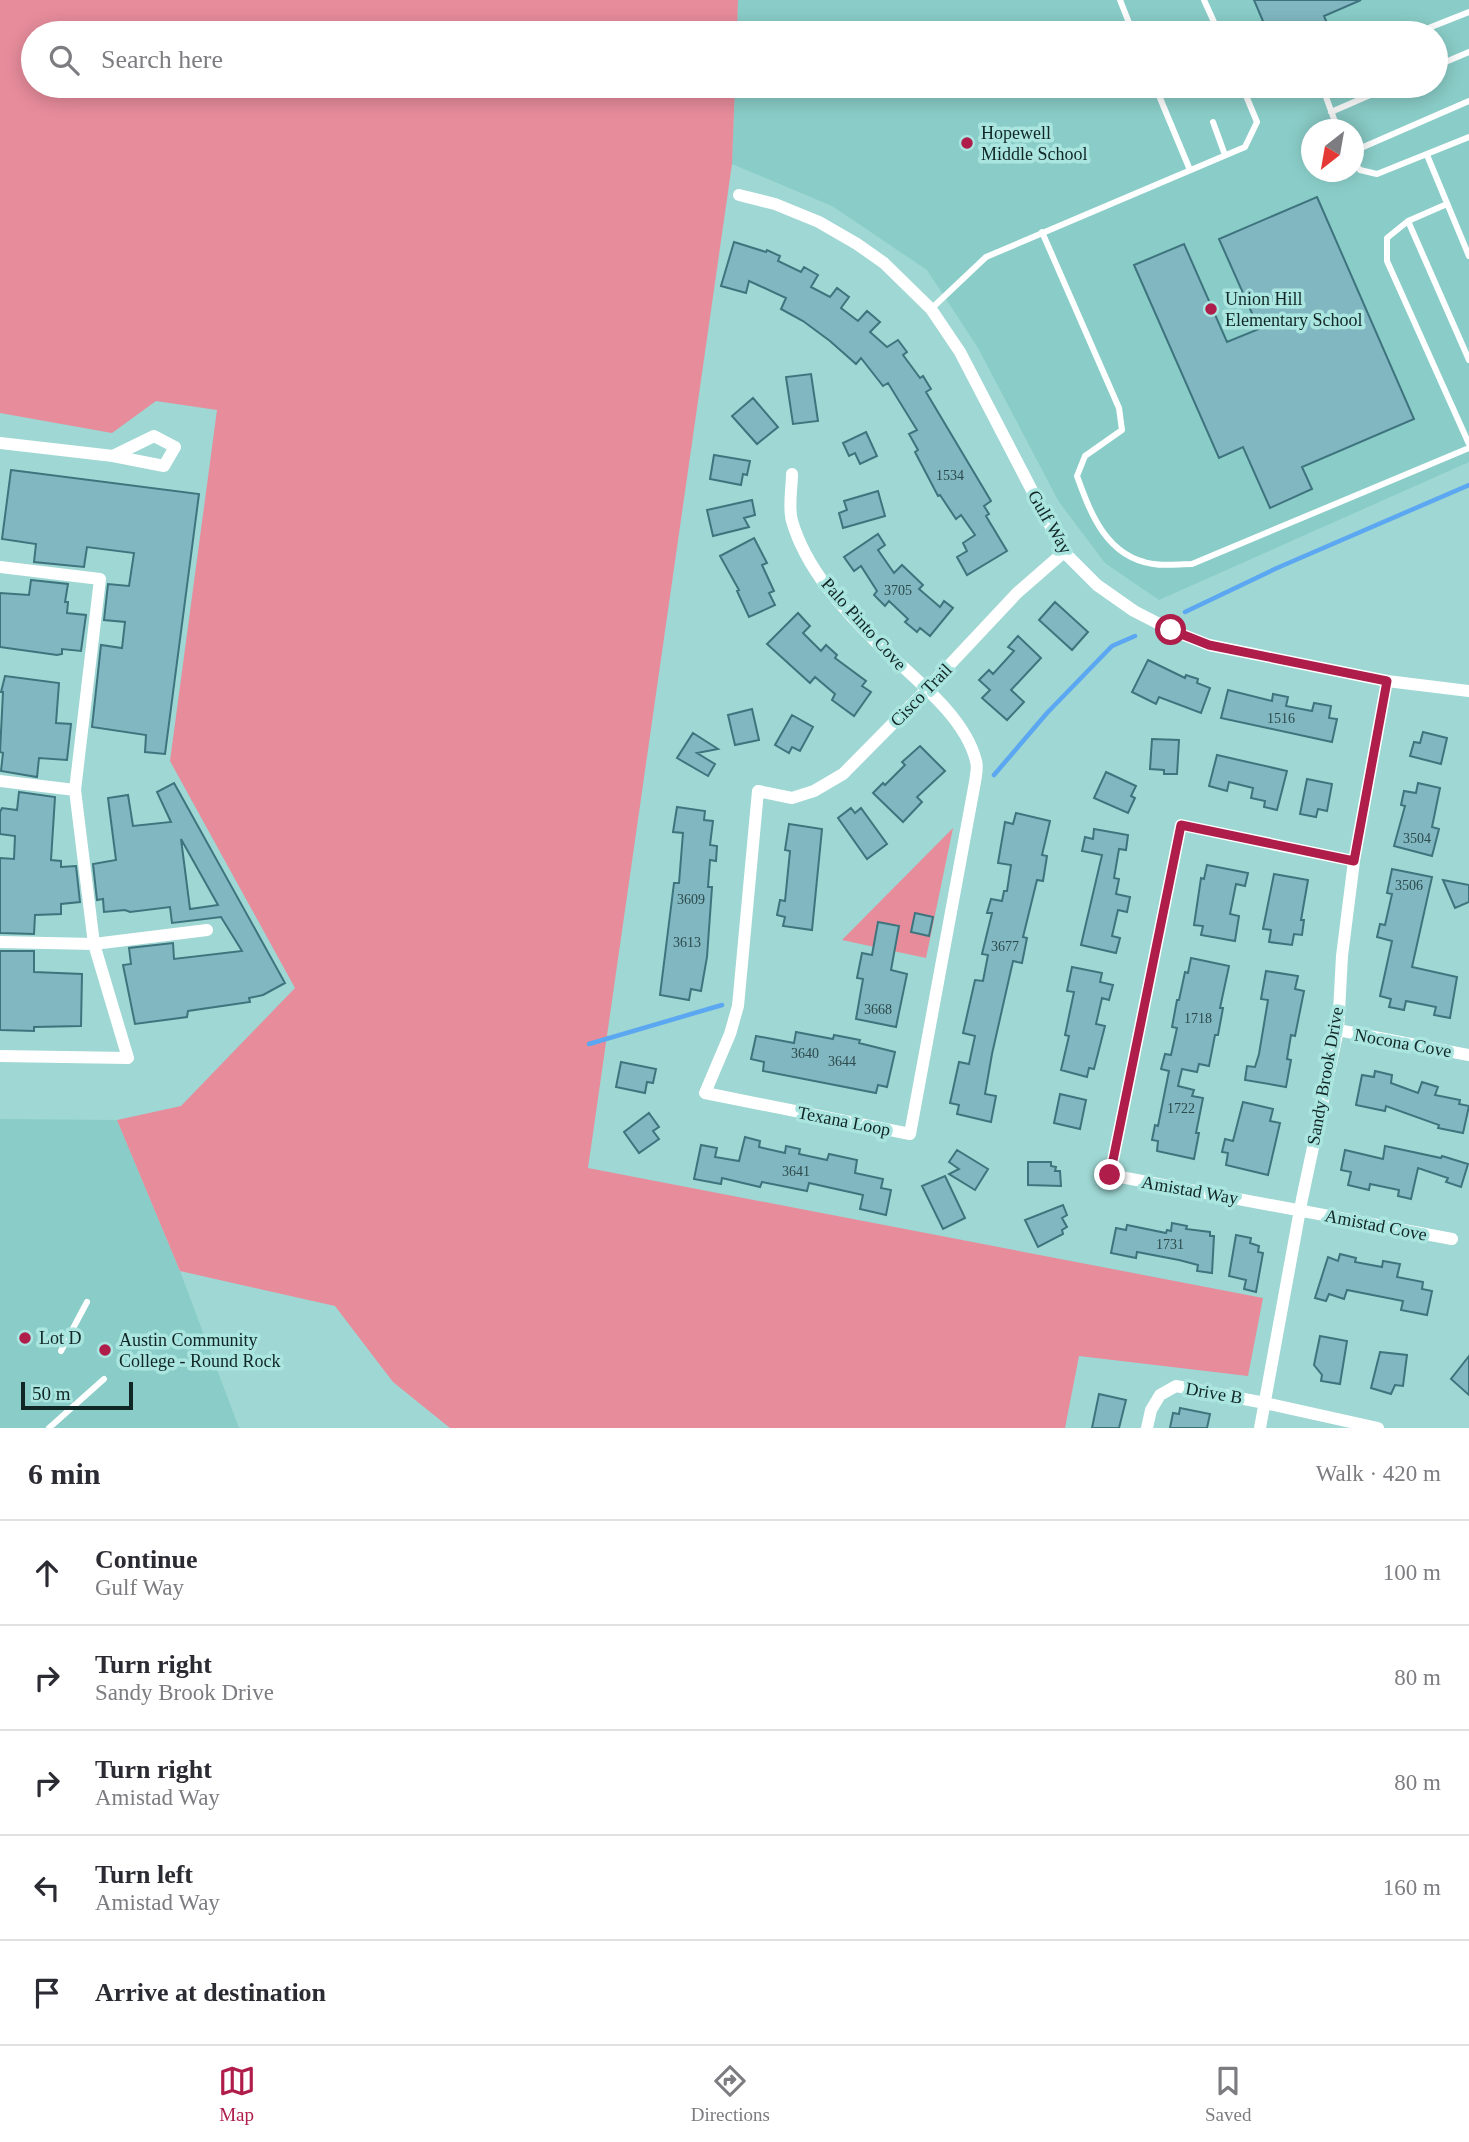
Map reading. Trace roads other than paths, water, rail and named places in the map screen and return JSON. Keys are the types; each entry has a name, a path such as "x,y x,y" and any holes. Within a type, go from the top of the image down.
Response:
{"street":[{"name":"Gulf Way","path":"739,195 775,204 819,222 857,244 884,263 932,309 960,352 1064,552 1097,585 1135,611 1171,630 1209,645 1387,681 1469,691"},
{"path":"0,443 113,456"},
{"name":"Palo Pinto Cove","path":"792,474 792,519 807,557 835,597 926,690"},
{"name":"Cisco Trail","path":"758,791 792,798 831,783 855,763 1017,593 1064,552"},
{"path":"0,567 100,579 75,790 94,944 128,1058 0,1056"},
{"name":"Sandy Brook Drive","path":"1260,1428 1300,1210 1338,1030 1342,956 1354,861 1387,681"},
{"name":"Texana Loop","path":"758,791 738,1006 730,1034 705,1093 910,1134 977,762 956,721 926,690"},
{"path":"0,780 75,790"},
{"name":"Amistad Way","path":"1300,1210 1110,1175 1181,825 1354,861"},
{"path":"0,942 94,944 207,930"},
{"name":"Nocona Cove","path":"1338,1030 1469,1055"},
{"name":"Amistad Cove","path":"1300,1210 1452,1240"},
{"name":"Drive B","path":"1147,1428 1151,1410 1160,1395 1176,1386 1378,1428"}],"lane":[{"path":"1120,0 1128,21"},
{"path":"1204,0 1214,21"},
{"path":"1446,21 1469,12"},
{"path":"1448,61 1469,52"},
{"path":"1160,98 1190,170"},
{"path":"932,309 986,257 1245,146 1257,122 1246,98"},
{"path":"1326,98 1334,119"},
{"path":"1331,112 1363,98"},
{"path":"1364,146 1469,100"},
{"path":"1213,121 1225,155"},
{"path":"1364,171 1377,174 1469,137"},
{"path":"1427,155 1469,256"},
{"path":"1042,232 1119,408 1122,430 1085,456 1077,476 1088,508 1105,537 1124,554 1153,564 1192,564 1469,446 1387,261 1387,238 1408,221 1447,204"},
{"path":"1408,221 1469,360"},
{"path":"61,1351 88,1302"},
{"path":"49,1428 104,1379"}],"waterway":[{"path":"1185,612 1277,568 1469,485"},
{"path":"994,775 1047,713 1112,646 1135,636"},
{"path":"589,1044 722,1005"}],"place":[{"name":"Hopewell Middle School","path":"967,143"},
{"name":"Union Hill Elementary School","path":"1211,309"},
{"name":"Lot D","path":"25,1338"},
{"name":"Austin Community College - Round Rock","path":"105,1350"}]}
